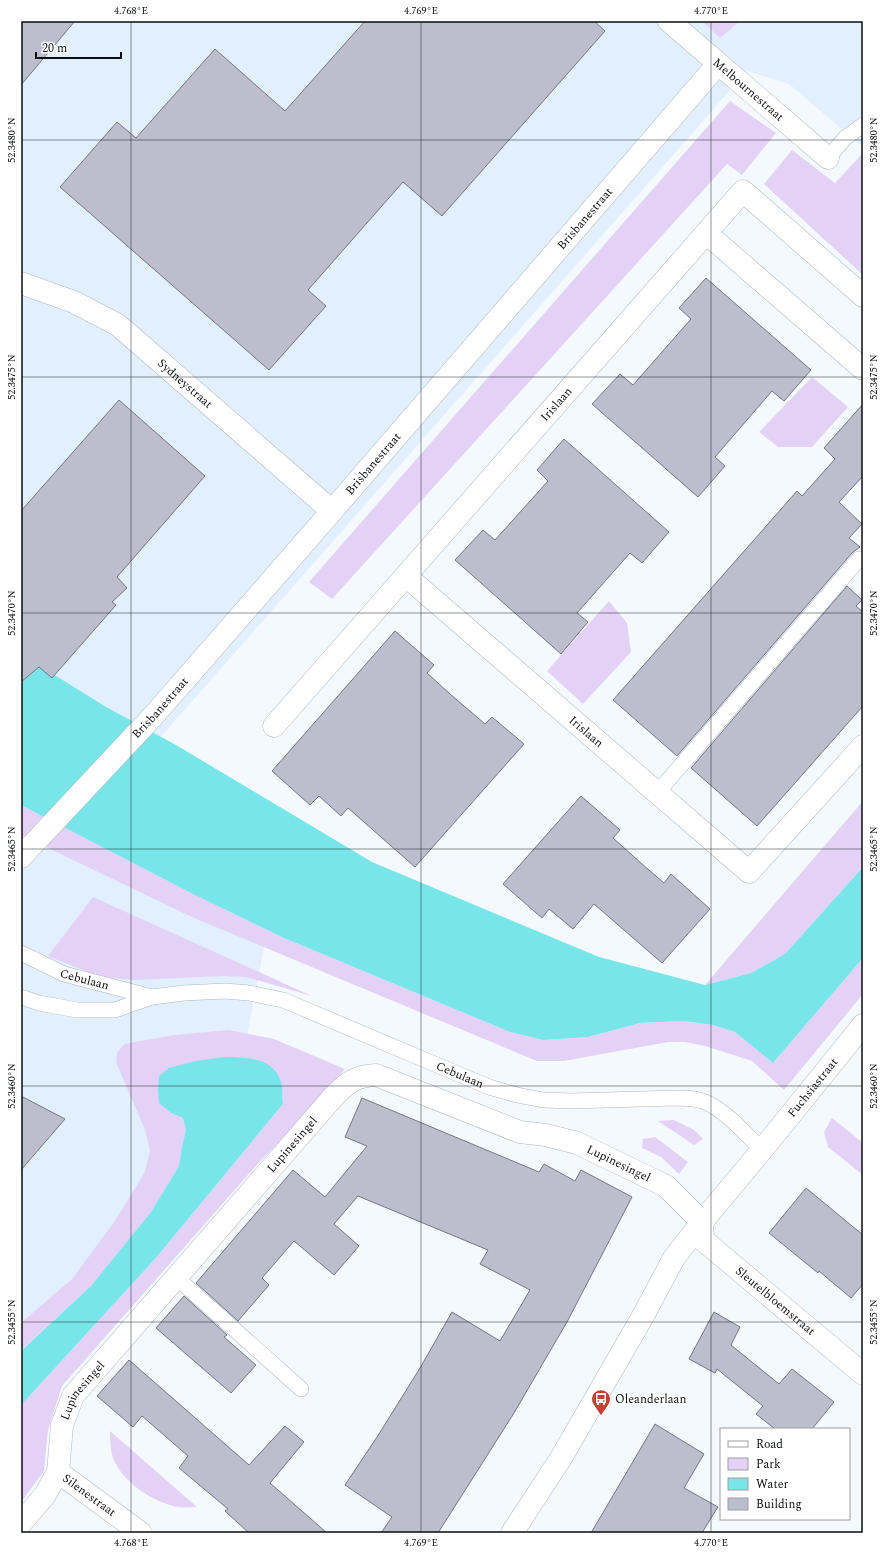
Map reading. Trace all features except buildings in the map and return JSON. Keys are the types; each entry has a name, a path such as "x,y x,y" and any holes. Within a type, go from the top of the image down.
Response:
{"street":[{"name":"Melbournestraat","path":"669,21 828,158"},
{"name":"Brisbanestraat","path":"21,857 154,714 332,511 718,64"},
{"name":"Irislaan","path":"274,726 743,191 863,296"},
{"path":"706,233 863,369"},
{"name":"Sydneystraat","path":"21,283 74,302 118,325 332,511"},
{"name":"Irislaan","path":"406,576 749,872 863,746"},
{"name":"Fuchsiastraat","path":"762,1150 863,1025"},
{"name":"Lupinesingel","path":"21,1523 45,1495 58,1472 62,1425 73,1396 347,1083 363,1076 376,1075 520,1132 546,1135 577,1143 666,1186 702,1222"},
{"path":"512,1533 561,1458 674,1258 762,1150"},
{"name":"Sleutelbloemstraat","path":"702,1222 703,1240 863,1374"},
{"name":"Silenestraat","path":"58,1472 141,1533"}],"lane":[{"path":"828,158 845,138 863,125"},
{"path":"657,793 859,559"},
{"name":"Cebulaan","path":"21,953 64,974 152,996"},
{"name":"Cebulaan","path":"21,997 39,1003 78,1010 115,1010 152,996 225,991 249,993 283,1000 489,1087 517,1095 544,1100 572,1101 689,1098 705,1102 718,1110 742,1129 762,1150"},
{"path":"177,1278 301,1390"}],"shaded area":[{"path":"21,21 863,21 863,147 789,84 747,71 129,773 277,880 234,1102 21,1426"}],"green space":[{"path":"702,21 740,21 720,38"},
{"path":"730,101 776,133 742,175 727,164 332,599 309,582"},
{"path":"792,150 835,183 863,153 863,275 764,184"},
{"path":"812,377 848,407 812,447 778,447 759,432"},
{"path":"609,601 627,623 631,652 583,704 547,671"},
{"path":"863,801 863,867 785,954 751,973 705,985"},
{"path":"21,805 193,894 284,938 510,1032 543,1040 588,1037 640,1023 682,1021 713,1025 735,1032 773,1063 863,958 863,994 784,1090 752,1061 705,1046 685,1042 668,1042 564,1061 537,1061 194,918 21,835"},
{"path":"93,897 312,996 246,977 222,976 136,980 100,977 48,956"},
{"path":"228,1030 274,1039 345,1069 293,1129 262,1159 62,1386 48,1430 44,1471 21,1502 21,1405 155,1259 283,1104 281,1082 171,1113 183,1118 186,1130 179,1166 151,1212 91,1286 21,1350 21,1323 72,1279 115,1221 145,1172 150,1150 145,1130 116,1062 117,1053 124,1044 175,1035"},
{"path":"832,1118 863,1143 863,1175 828,1147 824,1132"},
{"path":"674,1120 694,1130 703,1139 694,1145 658,1121"},
{"path":"655,1137 688,1162 679,1174 661,1157 642,1148 643,1139"},
{"path":"110,1431 197,1507 180,1507 159,1501 149,1496 131,1483 124,1476 113,1458"}],"water":[{"path":"21,654 106,707 176,745 372,862 599,957 705,985 751,973 785,954 863,867 863,958 773,1063 735,1032 713,1025 683,1021 640,1023 588,1037 543,1040 510,1032 284,938 193,894 21,805"},
{"path":"225,1057 258,1060 272,1068 281,1082 283,1104 155,1259 21,1405 21,1351 91,1286 151,1212 179,1166 186,1130 183,1118 171,1113 159,1103 159,1076 169,1068 195,1061"}],"place":[{"name":"Oleanderlaan","path":"601,1416"}]}
